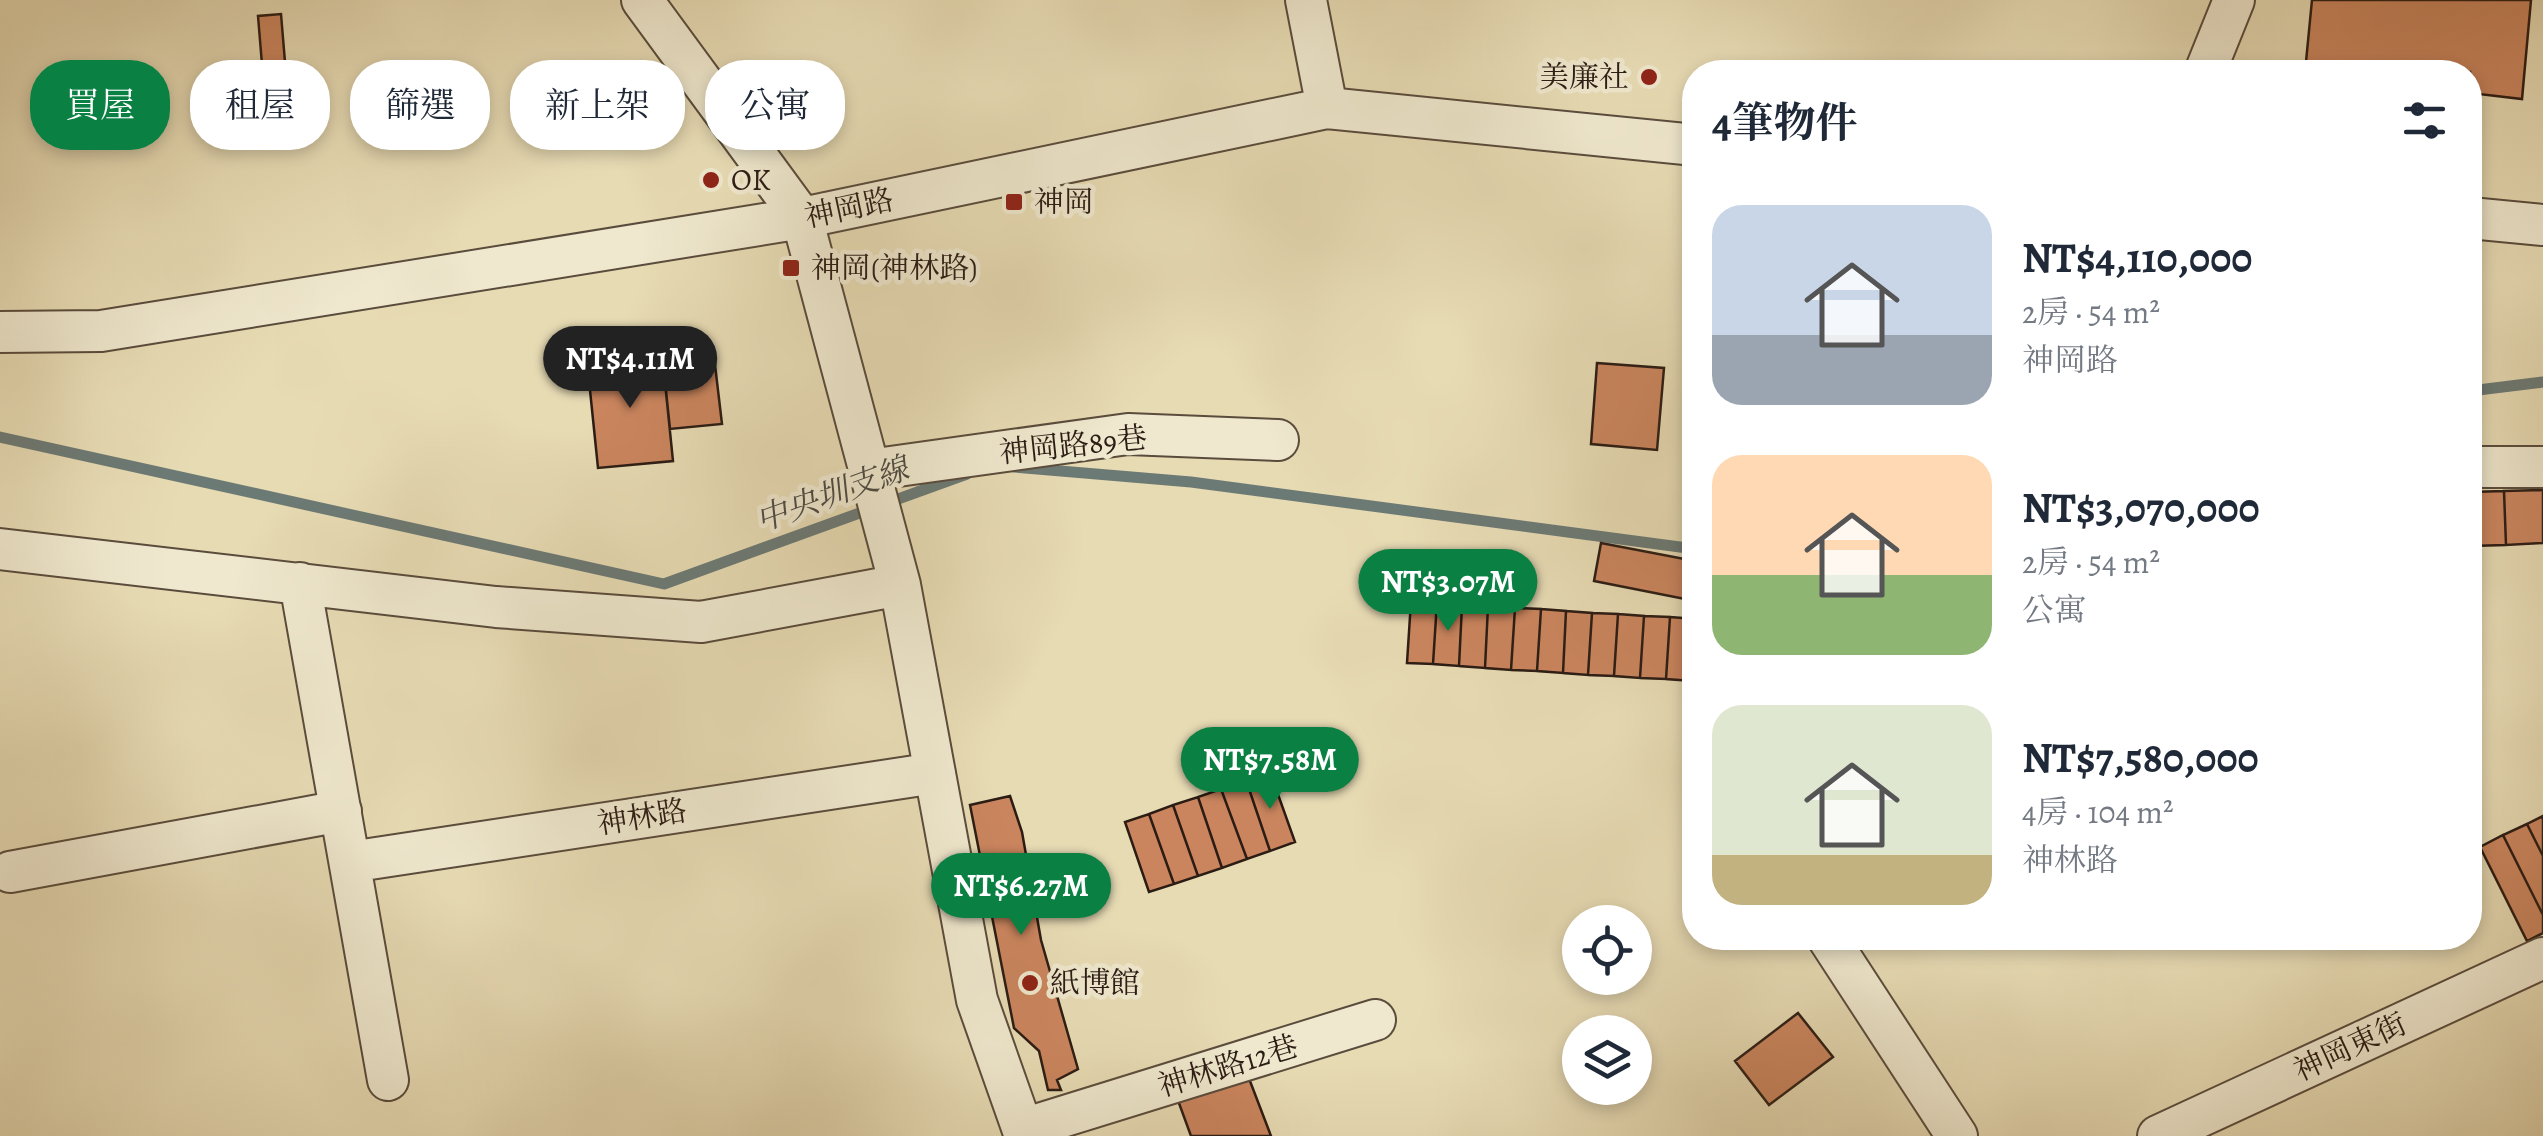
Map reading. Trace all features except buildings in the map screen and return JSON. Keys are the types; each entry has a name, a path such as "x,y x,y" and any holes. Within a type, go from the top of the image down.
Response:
{"street":[{"path":"642,0 802,218 900,585 977,1000 1024,1133"},
{"path":"1306,0 1327,108"},
{"path":"2209,60 2234,0"},
{"name":"神岡路","path":"0,332 101,331 802,218 1327,108 1682,144"},
{"path":"2482,219 2543,225"},
{"name":"神岡路89巷","path":"876,494 1128,434 1278,440"},
{"path":"2482,467 2543,466"},
{"path":"0,549 496,607 701,622 900,585"},
{"path":"300,584 388,1080"},
{"name":"神林路","path":"350,862 935,773"},
{"path":"10,872 341,811"},
{"path":"1836,950 1957,1136"},
{"name":"神岡東街","path":"2158,1136 2543,958"},
{"name":"神林路12巷","path":"1024,1133 1375,1020"}],"waterway":[{"name":"中央圳支線","path":"2482,390 2543,382"},
{"name":"中央圳支線","path":"0,437 664,584 967,474"},
{"name":"中央圳支線","path":"1014,467 1191,482 1682,547"}],"place":[{"name":"美廉社","path":"1649,77"},
{"name":"OK","path":"711,180"},
{"name":"神岡","path":"1014,202"},
{"name":"神岡(神林路)","path":"791,268"},
{"name":"紙博館","path":"1030,983"}]}
